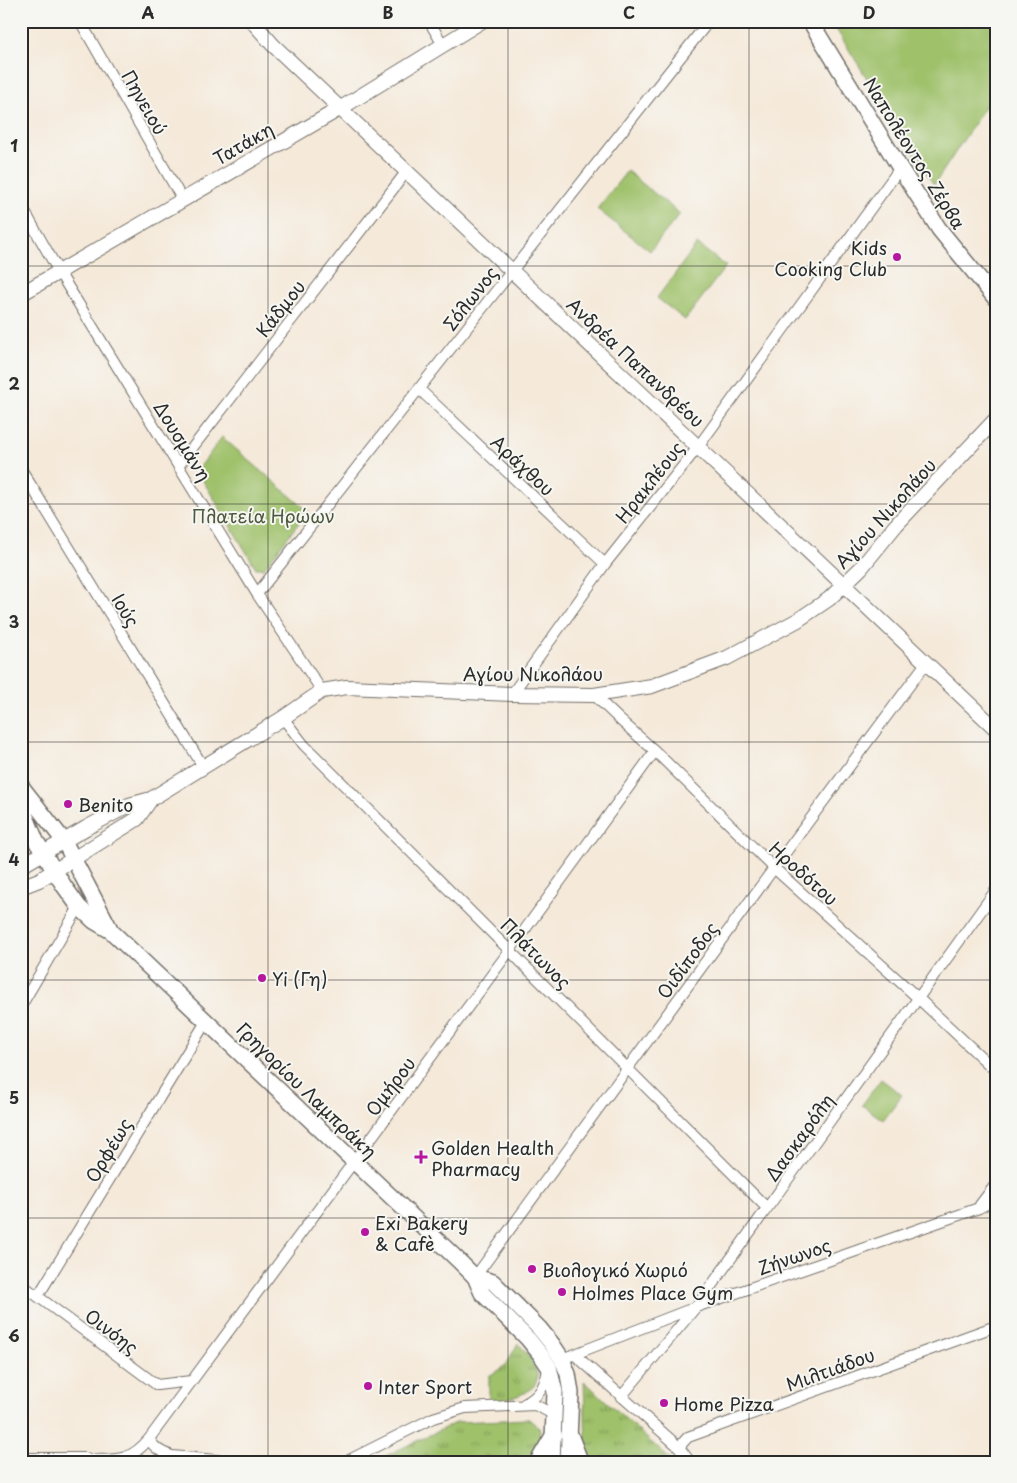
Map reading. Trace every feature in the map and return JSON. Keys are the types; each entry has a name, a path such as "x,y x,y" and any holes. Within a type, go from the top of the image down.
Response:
{"main road":[{"name":"Ναπολέοντος Ζέρβα","path":"810,21 939,229 996,298"},
{"name":"Γρηγορίου Λαμπράκη","path":"21,786 64,840 111,931"},
{"name":"Γρηγορίου Λαμπράκη","path":"21,805 36,841 54,871 80,907 94,921 111,931 207,1020 475,1277 482,1293 528,1339 541,1355 562,1360"},
{"name":"Γρηγορίου Λαμπράκη","path":"562,1360 555,1392 554,1418 562,1436 568,1462"},
{"name":"Γρηγορίου Λαμπράκη","path":"552,1462 562,1436 571,1393 568,1374 562,1360"},
{"path":"538,1462 562,1436 580,1462"}],"street":[{"name":"Πηνειού","path":"80,21 182,199"},
{"name":"Ανδρέα Παπανδρέου","path":"252,21 274,45 996,729"},
{"path":"430,21 443,45"},
{"name":"Τατάκη","path":"21,294 341,108 482,21"},
{"name":"Σόλωνος","path":"257,594 709,21"},
{"name":"Ηρακλέους","path":"512,694 605,564 698,447 900,168"},
{"name":"Κάδμου","path":"179,465 407,171"},
{"name":"Δουσμάνη","path":"21,205 257,594 322,691"},
{"name":"Αράχθου","path":"419,389 605,564"},
{"name":"Αγίου Νικολάου","path":"21,866 129,805 151,799 204,768 322,691 347,688 512,694 594,694 652,686 727,658 798,620 829,600 844,586 896,525 996,420"},
{"name":"Ιούς","path":"21,469 204,768"},
{"name":"Οιδίποδος","path":"475,1277 926,663"},
{"name":"Ηροδότου","path":"594,694 774,868 996,1071"},
{"name":"Πλάτωνος","path":"283,718 304,746 767,1208"},
{"name":"Ομήρου","path":"85,1461 121,1459 130,1456 140,1450 149,1439 655,751"},
{"name":"Αγίου Νικολάου","path":"21,888 75,859 137,818 151,799"},
{"name":"Δασκαρόλη","path":"621,1397 696,1307 996,890"},
{"path":"21,1006 80,907"},
{"name":"Ορφέως","path":"38,1296 207,1020"},
{"path":"979,1208 996,1184"},
{"name":"Ζήνωνος","path":"562,1360 696,1307 979,1208 996,1200"},
{"name":"Οινόης","path":"21,1284 157,1385 191,1381"},
{"name":"Μιλτιάδου","path":"679,1447 688,1438 996,1326"},
{"path":"524,1404 534,1399 540,1393 562,1360"},
{"name":"Γρηγορίου Λαμπράκη","path":"562,1360 621,1397 679,1447 690,1462"},
{"path":"345,1462 433,1418 465,1408 524,1404 542,1408 554,1418"},
{"path":"149,1439 154,1447 172,1456 238,1462"},
{"path":"21,1460 85,1461"}],"green space":[{"path":"831,21 996,21 996,90 934,185"},
{"path":"627,171 680,214 650,251 597,209"},
{"path":"697,244 726,266 685,320 657,298"},
{"name":"Πλατεία Ηρώων","path":"222,437 308,511 264,568 256,568 197,471"},
{"path":"881,1079 902,1095 883,1120 862,1105"},
{"path":"518,1343 536,1369 537,1378 534,1386 517,1396 489,1404 489,1376 506,1365"},
{"path":"584,1381 673,1462 593,1462 586,1449"},
{"path":"529,1419 540,1429 539,1447 529,1462 380,1462 379,1459 457,1422"}],"place":[{"name":"Kids Cooking Club","path":"897,257"},
{"name":"Benito","path":"68,804"},
{"name":"Yi (Γη)","path":"262,978"},
{"name":"Golden Health Pharmacy","path":"421,1157"},
{"name":"Exi Bakery & Cafè","path":"365,1232"},
{"name":"Βιολογικό Χωριό","path":"532,1269"},
{"name":"Holmes Place Gym","path":"562,1292"},
{"name":"Inter Sport","path":"368,1386"},
{"name":"Home Pizza","path":"664,1403"}]}
